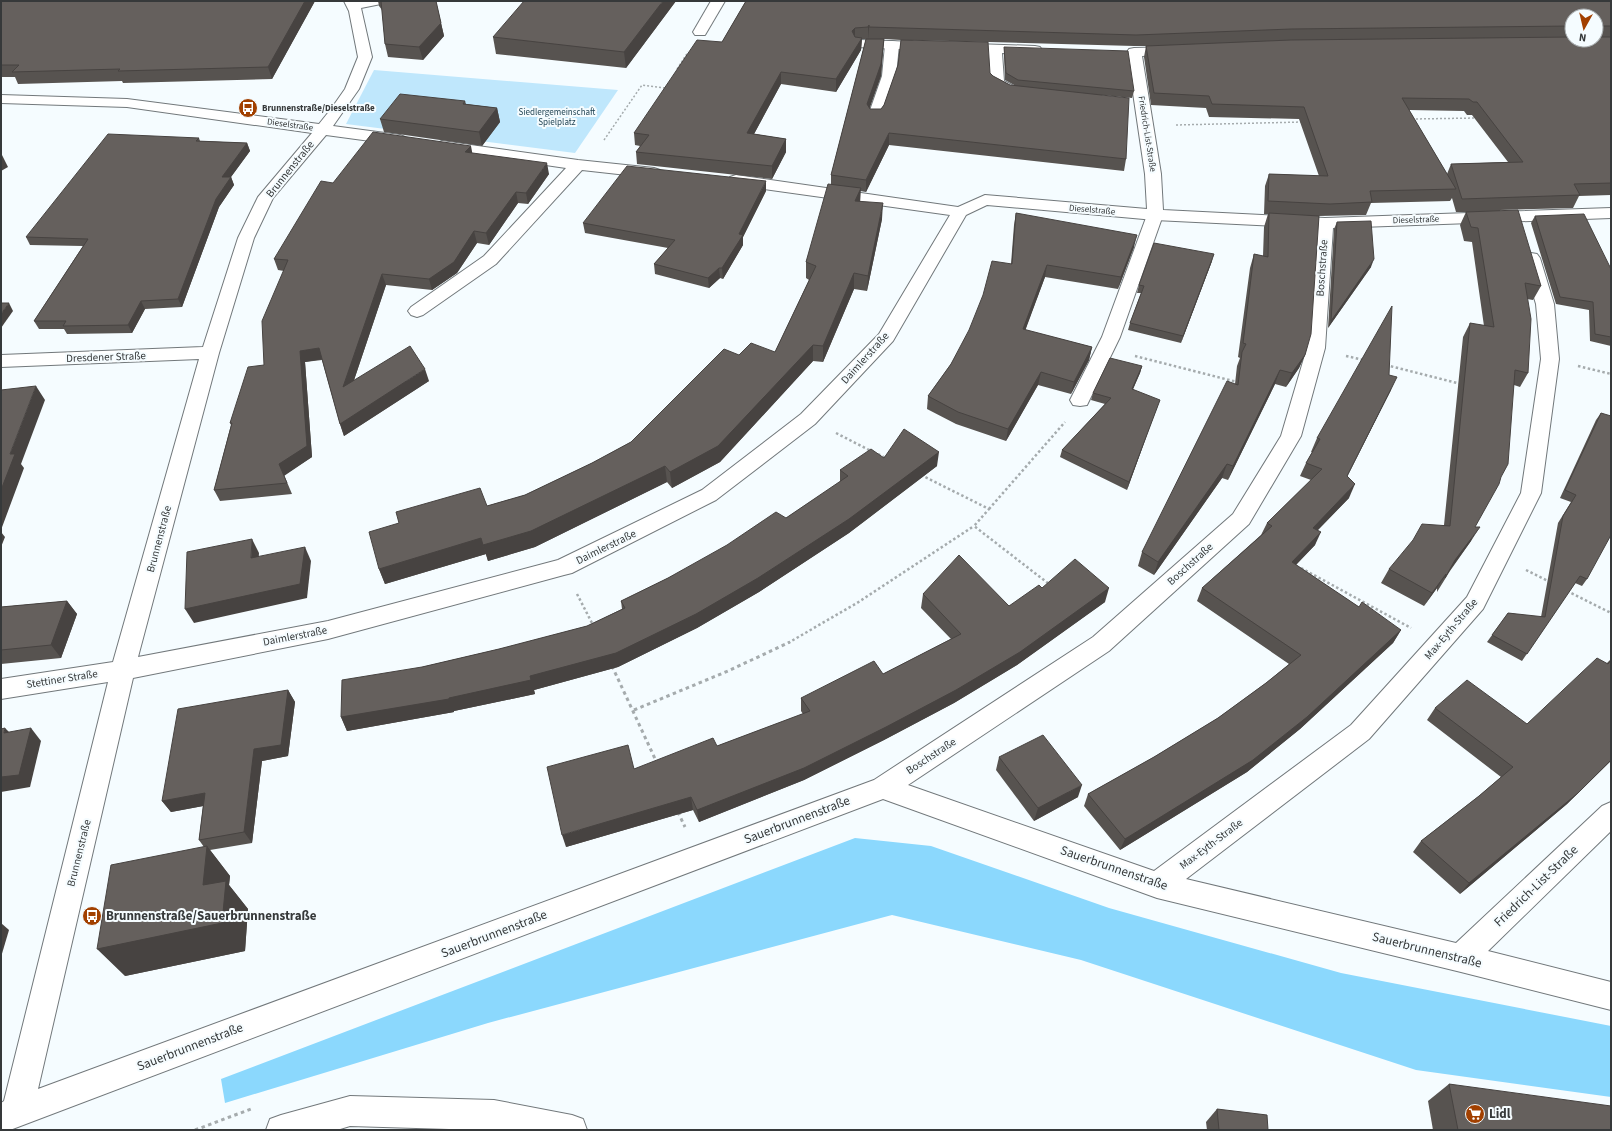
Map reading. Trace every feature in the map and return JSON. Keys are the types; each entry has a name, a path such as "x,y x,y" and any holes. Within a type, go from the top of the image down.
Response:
{"street":[{"path":"353,3 376,1"},
{"path":"700,32 718,1"},
{"name":"Brunnenstraße","path":"9,1115 123,670 210,353 246,238 266,197 337,112 352,89 365,57 353,3"},
{"path":"860,44 1050,50"},
{"path":"875,116 890,76 892,45"},
{"path":"995,48 997,83 1014,92 1037,94"},
{"path":"1119,52 1188,50"},
{"name":"Friedrich-List-Straße","path":"1134,52 1153,174 1155,215"},
{"name":"Dieselstraße","path":"1,99 127,103 578,165 673,174"},
{"path":"1127,104 1142,105"},
{"path":"417,311 490,260 578,165"},
{"path":"720,179 752,182 960,212"},
{"name":"Dieselstraße","path":"960,212 985,200 1155,215 1326,223 1519,218 1611,212"},
{"name":"Daimlerstraße","path":"123,670 328,630 564,567 709,495 808,419 886,337 960,212"},
{"path":"1080,400 1111,337 1155,215"},
{"name":"Max-Eyth-Straße","path":"1157,884 1360,732 1475,603 1530,493 1550,359 1545,304 1519,218"},
{"name":"Boschstraße","path":"883,788 1101,644 1241,519 1291,436 1316,348 1326,223"},
{"name":"Dresdener Straße","path":"1,361 210,353"},
{"name":"Stettiner Straße","path":"1,689 123,670"},
{"name":"Sauerbrunnenstraße","path":"9,1115 883,788 1157,884 1611,996"},
{"name":"Friedrich-List-Straße","path":"1461,958 1611,814"},
{"path":"281,1130 350,1111 494,1115 572,1130"}],"path":[{"path":"677,69 700,32"},
{"path":"578,165 596,151 642,85 665,88 669,82"},
{"path":"1408,119 1478,118"},
{"path":"1146,126 1304,122"},
{"path":"1105,348 1241,383"},
{"path":"1316,348 1369,361"},
{"path":"1384,365 1468,385"},
{"path":"634,710 714,677 784,645 870,596 974,526 1064,424 1080,400"},
{"path":"808,419 891,461"},
{"path":"919,475 989,509"},
{"path":"974,526 1050,584"},
{"path":"1499,556 1555,584"},
{"path":"564,567 596,632"},
{"path":"1299,567 1440,643"},
{"path":"1562,588 1611,613"},
{"path":"609,660 634,710 658,766"},
{"path":"677,808 698,857"}],"green space":[{"name":"Siedlergemeinschaft Spielplatz","path":"374,70 618,90 575,153 346,124"}],"shaded area":[{"path":"855,838 931,846 1109,908 1341,973 1611,1026 1611,1097 1416,1070 1081,960 892,915 488,1023 225,1103 221,1079"}],"building":[{"path":"1,1 305,1 268,67 12,72 19,65 1,65"},
{"path":"381,1 436,1 441,23 419,47 385,44"},
{"path":"524,1 663,1 624,52 493,37"},
{"path":"746,1 1611,1 1611,26 1604,26 1604,8 1564,8 1564,26 1291,29 1136,35 869,27 869,25 868,27 855,28 852,31 855,37 862,38 836,79 781,72 747,133 786,139 772,166 636,152 649,135 634,133 697,40 722,42"},
{"path":"1564,37 1564,48 1604,48 1604,37 1611,37 1611,183 1574,184 1580,195 1462,199 1451,164 1523,162 1477,102 1473,102 1469,99 1402,98 1456,189 1370,191 1372,202 1330,204 1268,201 1269,174 1328,176 1304,107 1212,104 1209,96 1154,93 1146,46 1291,40"},
{"path":"866,39 884,39 881,64 867,104 870,109 881,109 884,105 898,65 901,40 988,42 990,73 1010,85 1129,98 1126,159 889,133 866,180 831,175"},
{"path":"1004,47 1128,51 1134,91 1018,80 1006,73"},
{"path":"400,94 465,101 463,104 497,108 479,132 380,119"},
{"path":"373,132 471,146 465,152 547,163 526,193 516,192 486,233 474,231 454,262 429,279 382,274 343,387 410,346 425,369 340,424 319,348 300,351 307,446 279,464 287,483 214,490 232,423 230,423 248,367 264,365 262,321 288,260 274,259 321,181 333,183"},
{"path":"108,134 199,138 196,141 247,143 222,177 231,177 216,199 178,299 141,301 128,325 63,326 66,321 34,321 88,239 26,237"},
{"path":"627,166 766,181 739,234 743,235 722,268 719,268 708,278 654,264 675,240 583,223"},
{"path":"828,184 861,188 855,201 883,203 868,276 854,273 823,346 813,345 718,446 670,472 665,466 531,531 483,545 481,538 379,569 369,532 399,523 396,512 480,488 487,506 525,495 592,463 631,442 724,349 739,355 751,343 775,352 816,266 806,262"},
{"path":"1518,210 1541,286 1525,283 1531,319 1528,373 1515,370 1508,464 1499,484 1475,527 1480,527 1455,560 1445,578 1446,574 1432,593 1389,569 1413,540 1422,524 1450,526 1470,323 1494,327 1478,228 1471,227 1466,212"},
{"path":"1016,213 1137,235 1121,277 1047,265 1023,329 1092,347 1074,382 1041,372 1008,429 958,412 928,396 951,364 969,330 983,295 992,261 1012,264"},
{"path":"1269,213 1319,216 1311,334 1305,355 1292,373 1280,370 1233,466 1227,464 1158,562 1142,552 1227,381 1238,385 1242,352 1246,344 1243,343 1254,254 1268,257"},
{"path":"1584,214 1611,269 1611,337 1595,334 1593,302 1560,297 1535,216"},
{"path":"1371,221 1374,259 1331,321 1337,222"},
{"path":"1154,243 1214,254 1183,336 1130,323 1144,286 1139,285"},
{"path":"1,303 9,303 1,314"},
{"path":"1392,306 1389,375 1397,377 1347,476 1355,484 1313,528 1321,532 1292,562 1359,607 1362,602 1401,630 1307,717 1253,760 1125,839 1088,794 1154,757 1218,718 1301,655 1202,588 1272,526 1267,523 1322,469 1306,463 1320,439 1317,438"},
{"path":"1110,358 1142,366 1132,389 1160,400 1129,482 1062,450 1111,398 1093,393"},
{"path":"36,386 10,454 15,454 1,490 1,390"},
{"path":"1601,413 1611,416 1611,535 1587,579 1580,576 1527,654 1492,635 1508,613 1545,617 1563,516 1576,495 1565,490"},
{"path":"904,429 939,452 849,519 758,578 696,614 616,653 530,676 531,680 449,699 341,717 342,680 422,667 587,626 625,608 621,601 668,578 727,545 776,512 786,518 848,476 840,470 871,449 884,458"},
{"path":"252,539 251,558 305,547 300,584 185,609 187,552"},
{"path":"959,555 1009,606 1039,585 1042,588 1075,559 1109,588 1020,652 956,690 804,768 697,810 691,797 562,835 547,767 628,745 634,769 713,738 717,746 810,711 801,698 874,661 883,674 961,634 923,594"},
{"path":"67,601 51,645 1,650 1,607"},
{"path":"1597,658 1608,664 1611,660 1611,760 1578,793 1469,883 1421,841 1479,796 1513,767 1435,708 1467,680 1527,724"},
{"path":"288,690 281,745 254,749 244,832 199,840 205,793 162,801 178,709"},
{"path":"5,728 4,733 31,728 19,775 1,777 1,729"},
{"path":"1043,735 1082,785 1038,808 999,757"},
{"path":"207,846 203,885 226,881 222,923 97,949 111,865"},
{"path":"1449,1084 1611,1106 1611,1130 1458,1130"},
{"path":"1217,1109 1267,1115 1268,1130 1219,1130"}],"place":[{"name":"Brunnenstraße/Dieselstraße","path":"248,108"},
{"name":"Brunnenstraße/Sauerbrunnenstraße","path":"92,916"},
{"name":"Lidl","path":"1475,1114"}]}
